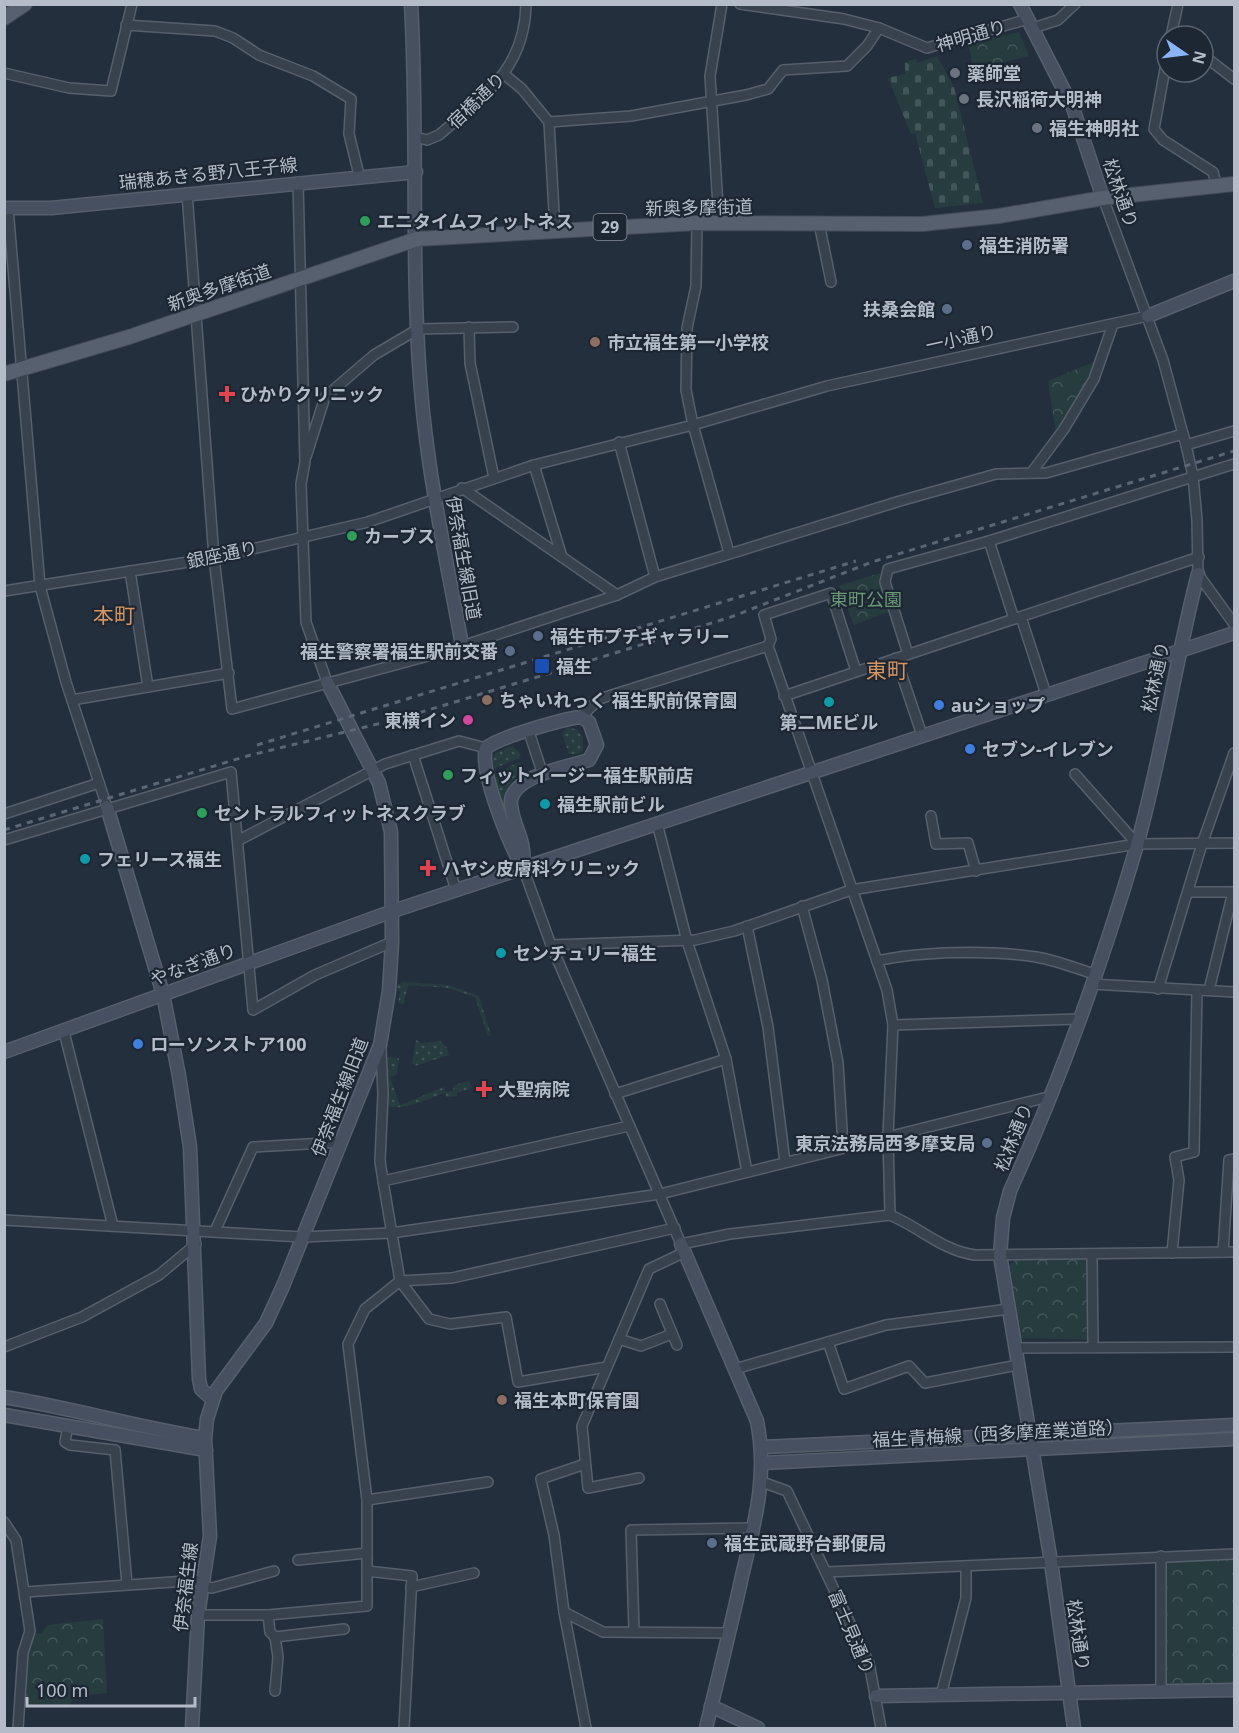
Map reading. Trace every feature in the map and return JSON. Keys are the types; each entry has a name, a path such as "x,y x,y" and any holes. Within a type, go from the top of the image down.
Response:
{"main road":[{"path":"4,18 25,4"},
{"name":"新奥多摩街道","path":"4,374 417,239 697,223 922,224 999,216 1103,198 1234,184"}],"street":[{"path":"4,73 69,88 111,91 132,4"},
{"name":"伊奈福生線旧道","path":"205,1439 212,1399 266,1323 342,1142 380,1045 389,991 393,911 392,832 378,783 327,682 462,645 435,498 423,412 418,329 411,4"},
{"name":"宿橋通り","path":"415,137 427,140 439,135 505,75 519,47 526,21 526,4"},
{"path":"719,223 710,76 722,4"},
{"name":"神明通り","path":"740,4 844,19 879,28 927,48 1030,23 1058,20 1075,4"},
{"name":"松林通り","path":"1020,4 1074,108 1103,198 1148,316 1193,476 1199,557 1198,574 1178,651 1137,844 1093,979 1010,1191 1003,1218 1000,1255 1050,1562 1074,1728"},
{"path":"1174,24 1178,4"},
{"path":"126,25 215,31 233,38 260,55 313,76 351,99 349,129 359,176"},
{"path":"549,122 631,116 712,102 768,88 783,70 847,66 867,46 879,28"},
{"path":"1215,64 1234,79"},
{"path":"505,75 522,89 549,122 555,230"},
{"path":"1162,84 1154,129 1162,140 1213,172 1217,186"},
{"name":"瑞穂あきる野八王子線","path":"6,208 51,207 416,172"},
{"path":"187,193 214,558 232,709 327,682 306,622 301,484 304,462 298,182"},
{"path":"6,208 9,277 21,370 40,586 72,700 163,994 190,1147 196,1244 199,1379 201,1389 212,1399"},
{"path":"697,223 696,286 687,328 686,390 693,425 729,553"},
{"path":"819,223 831,282"},
{"name":"一小通り","path":"534,465 693,425 827,386 1148,316 1234,281"},
{"path":"1032,472 1064,429 1090,387 1113,324"},
{"path":"470,327 470,363 494,478"},
{"path":"304,462 325,397 374,355 418,329 513,327"},
{"path":"303,412 310,416 319,412"},
{"path":"1186,445 1234,431"},
{"path":"462,645 617,596 655,577 729,553 996,474 1046,473 1183,434"},
{"path":"619,442 655,577"},
{"path":"908,654 885,582 888,569 988,541 1234,464"},
{"path":"534,465 562,557"},
{"name":"銀座通り","path":"4,591 214,558 368,522 534,465"},
{"path":"462,488 617,596"},
{"path":"988,541 1046,694"},
{"path":"784,696 1199,557"},
{"path":"130,571 148,687"},
{"path":"1198,574 1234,624"},
{"path":"856,671 831,593 764,615 771,639 768,646 784,696 887,990 893,1025 888,1136 890,1215"},
{"name":"やなぎ通り","path":"4,1052 393,911 1234,633"},
{"path":"581,717 599,699 768,646"},
{"path":"896,658 922,735"},
{"path":"72,700 229,673"},
{"path":"239,840 371,770 459,741 486,748 498,741 568,718 581,717 589,722 593,730 597,745 595,754 589,760 518,785 512,798 511,805 525,847 523,868"},
{"path":"529,732 543,775"},
{"path":"486,748 484,766 513,851 523,868 550,945 735,1369 757,1421 763,1447 762,1482 753,1528 706,1728"},
{"path":"1158,989 1202,844 1234,753"},
{"path":"413,755 456,890"},
{"path":"4,840 107,807 231,772 254,1010 315,975 392,942"},
{"path":"1076,774 1137,844"},
{"path":"5,812 99,783"},
{"path":"931,816 936,844 968,843 976,871"},
{"path":"657,823 687,941 726,1059 747,1172"},
{"path":"550,945 687,941 747,926 851,890 1137,844 1234,843"},
{"path":"1188,892 1234,892 1209,990"},
{"path":"802,906 822,980 838,1063 843,1147"},
{"path":"747,926 768,1027 784,1162"},
{"path":"877,961 909,954 1037,957 1093,979 1158,989 1234,992"},
{"path":"1172,1253 1179,1180 1175,1157 1194,1152 1197,990"},
{"path":"893,1025 1078,1019"},
{"path":"64,1032 113,1226"},
{"path":"380,1045 383,1094 380,1161 400,1281 429,1319 450,1324 506,1317 518,1382 607,1367"},
{"path":"615,1094 726,1059"},
{"path":"4,1220 302,1237 392,1233 660,1194 1048,1097"},
{"path":"383,1181 629,1126"},
{"path":"215,1231 253,1148 342,1142"},
{"path":"1223,1252 1229,1160 1234,1159"},
{"path":"639,1478 588,1488 582,1426 649,1269 683,1248 730,1234 890,1215 915,1226 931,1240 950,1250 975,1255 1234,1252"},
{"path":"198,1615 268,1615 367,1606 367,1500 348,1344 365,1309 400,1281 452,1278 675,1228"},
{"path":"4,1347 82,1317 159,1275 196,1244"},
{"path":"1092,1255 1093,1346"},
{"path":"660,1304 677,1345"},
{"path":"735,1369 886,1325 1008,1309"},
{"path":"619,1339 642,1346 672,1334"},
{"path":"828,1342 844,1389 909,1366 925,1383 1017,1365"},
{"path":"1015,1348 1234,1347"},
{"path":"4,1397 57,1406 159,1431 205,1439"},
{"path":"4,1415 68,1426 205,1439"},
{"name":"福生青梅線（西多摩産業道路）","path":"763,1447 1234,1425"},
{"path":"68,1426 65,1442 70,1445 115,1450 127,1584"},
{"name":"伊奈福生線","path":"192,1728 198,1615 210,1516 205,1439"},
{"name":"福生青梅線（西多摩産業道路）","path":"763,1462 1234,1439"},
{"path":"585,1464 541,1479 554,1535 564,1612 586,1728"},
{"path":"367,1500 488,1482"},
{"name":"富士見通り","path":"762,1482 787,1491 827,1572 869,1663 881,1728"},
{"path":"4,1522 16,1540 30,1631 23,1653 18,1728"},
{"path":"634,1631 631,1530 753,1528"},
{"path":"298,1560 367,1553"},
{"path":"827,1572 1234,1554"},
{"path":"1161,1556 1161,1692"},
{"path":"941,1695 966,1598 966,1566"},
{"path":"25,1592 127,1584 202,1583 212,1588 274,1571"},
{"path":"367,1571 412,1576 404,1728"},
{"path":"411,1587 474,1573"},
{"path":"564,1612 603,1632 729,1633"},
{"path":"268,1615 270,1632 275,1637 278,1657 275,1690"},
{"path":"275,1637 344,1629"},
{"path":"876,1696 1234,1690"},
{"path":"711,1707 758,1728"}],"green space":[{"path":"1019,32 1029,56 974,69 968,43"},
{"path":"937,56 954,87 983,203 935,208 915,133 911,134 888,78 905,74 905,62 916,59 917,63"},
{"path":"1096,361 1080,398 1056,434 1048,381"},
{"name":"東町公園","path":"880,573 893,610 854,625 838,586"},
{"path":"566,728 576,729 583,737 583,750 578,754 569,754 562,733"},
{"path":"512,746 521,754 519,758 491,770 490,763 495,753"},
{"path":"520,763 525,769 511,781 504,802 518,843 515,844 495,778 510,766"},
{"path":"403,982 448,985 479,996 491,1035 488,1036 475,997 448,988 408,985 404,1004 398,1003 400,991 397,990 397,985"},
{"path":"416,1040 421,1043 440,1041 446,1046 449,1055 415,1066 412,1063"},
{"path":"388,1057 399,1058 397,1074 390,1077 400,1105 444,1087 446,1092 453,1091 454,1085 469,1081 472,1088 457,1093 457,1096 447,1097 445,1093 407,1106 386,1105"},
{"path":"1088,1257 1089,1340 1020,1338 1009,1266 1016,1259"},
{"path":"1234,1559 1234,1683 1168,1687 1164,1684 1164,1564 1168,1561"},
{"path":"103,1619 107,1693 79,1696 65,1707 26,1707 28,1648 33,1634 42,1633 48,1625"}],"railway":[{"path":"4,830 247,756 402,718 547,674 731,617 872,562 1234,451"},
{"path":"257,745 856,561"}],"place":[{"name":"薬師堂","path":"955,73"},
{"name":"長沢稲荷大明神","path":"964,99"},
{"name":"福生神明社","path":"1037,128"},
{"name":"エニタイムフィットネス","path":"365,221"},
{"name":"福生消防署","path":"967,245"},
{"name":"扶桑会館","path":"947,309"},
{"name":"市立福生第一小学校","path":"595,342"},
{"name":"ひかりクリニック","path":"227,394"},
{"name":"カーブス","path":"352,536"},
{"name":"福生市プチギャラリー","path":"538,636"},
{"name":"福生警察署福生駅前交番","path":"510,651"},
{"name":"福生","path":"542,666"},
{"name":"ちゃいれっく 福生駅前保育園","path":"487,700"},
{"name":"第二MEビル","path":"829,702"},
{"name":"auショップ","path":"939,705"},
{"name":"東横イン","path":"468,720"},
{"name":"セブン-イレブン","path":"970,749"},
{"name":"フィットイージー福生駅前店","path":"448,775"},
{"name":"福生駅前ビル","path":"545,804"},
{"name":"セントラルフィットネスクラブ","path":"202,813"},
{"name":"フェリース福生","path":"85,859"},
{"name":"ハヤシ皮膚科クリニック","path":"428,868"},
{"name":"センチュリー福生","path":"501,953"},
{"name":"ローソンストア100","path":"138,1044"},
{"name":"大聖病院","path":"484,1089"},
{"name":"東京法務局西多摩支局","path":"987,1143"},
{"name":"福生本町保育園","path":"502,1400"},
{"name":"福生武蔵野台郵便局","path":"712,1543"}],"district":[{"name":"本町","path":"114,615"},
{"name":"東町","path":"887,670"}]}
